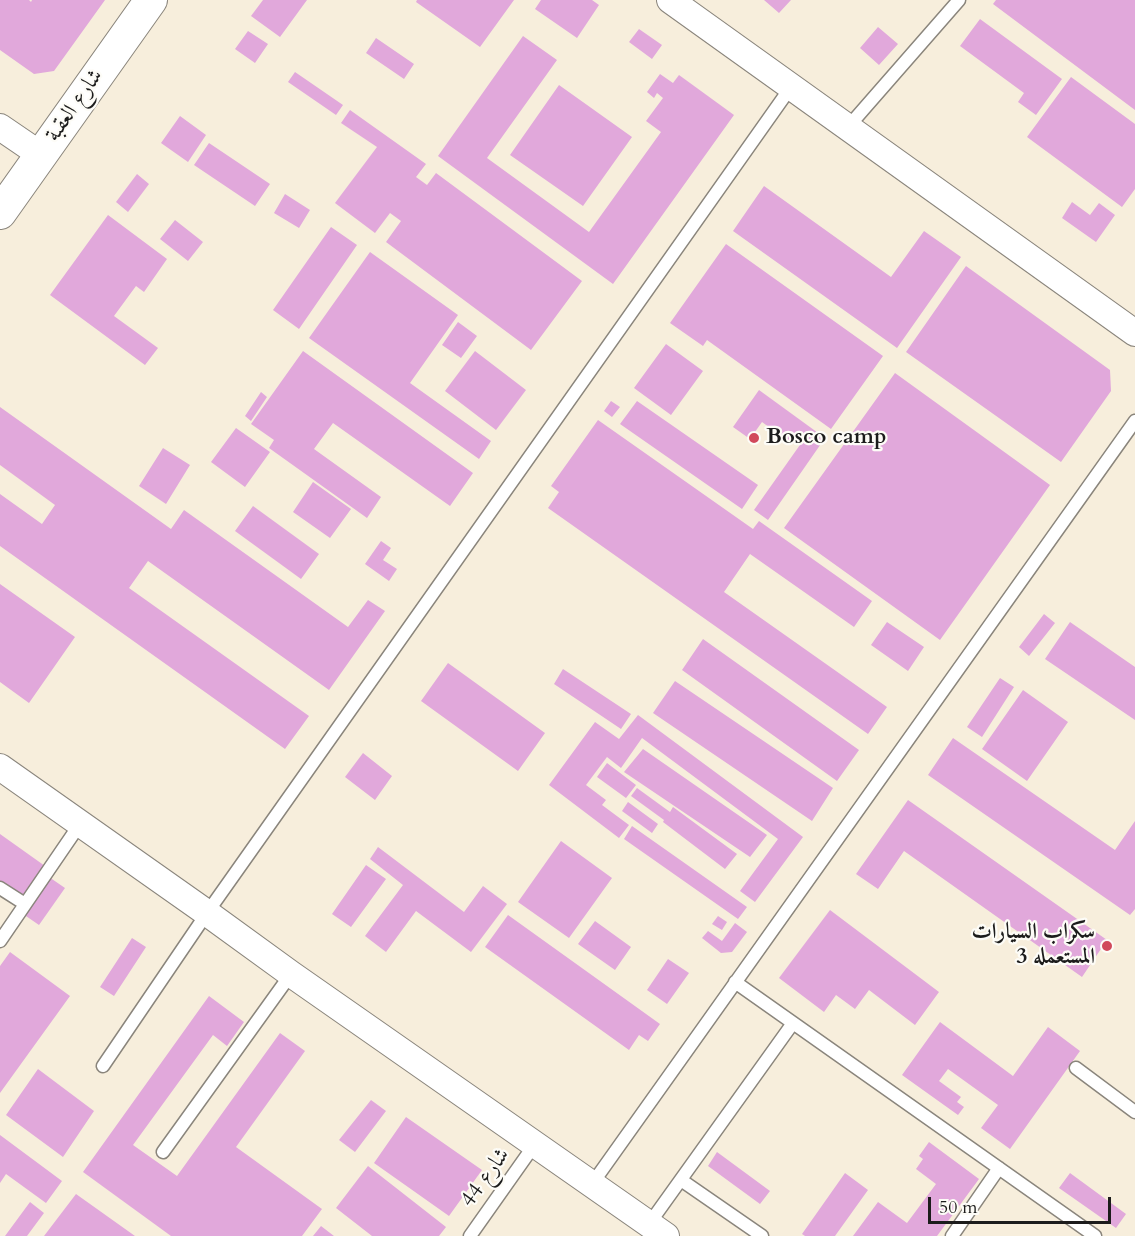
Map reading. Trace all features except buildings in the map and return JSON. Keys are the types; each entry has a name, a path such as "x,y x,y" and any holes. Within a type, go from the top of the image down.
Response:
{"street":[{"name":"شارع العقبة","path":"0,213 150,0"},
{"path":"670,0 1135,333"},
{"path":"0,127 41,155"},
{"path":"1,771 80,824 657,1230"}],"lane":[{"path":"848,127 959,0"},
{"path":"103,1066 207,913 792,87"},
{"path":"592,1184 1135,421"},
{"path":"0,941 80,824"},
{"path":"0,888 25,904"},
{"path":"163,1152 291,974"},
{"path":"735,982 1095,1236"},
{"path":"657,1230 681,1180 793,1023"},
{"path":"1076,1068 1135,1112"},
{"name":"شارع 44","path":"470,1236 536,1144"},
{"path":"952,1236 999,1168"},
{"path":"681,1180 744,1231 762,1236"}],"place":[{"name":"Bosco camp","path":"754,438"},
{"name":"سكراب السيارات المستعمله 3","path":"1107,946"}]}
